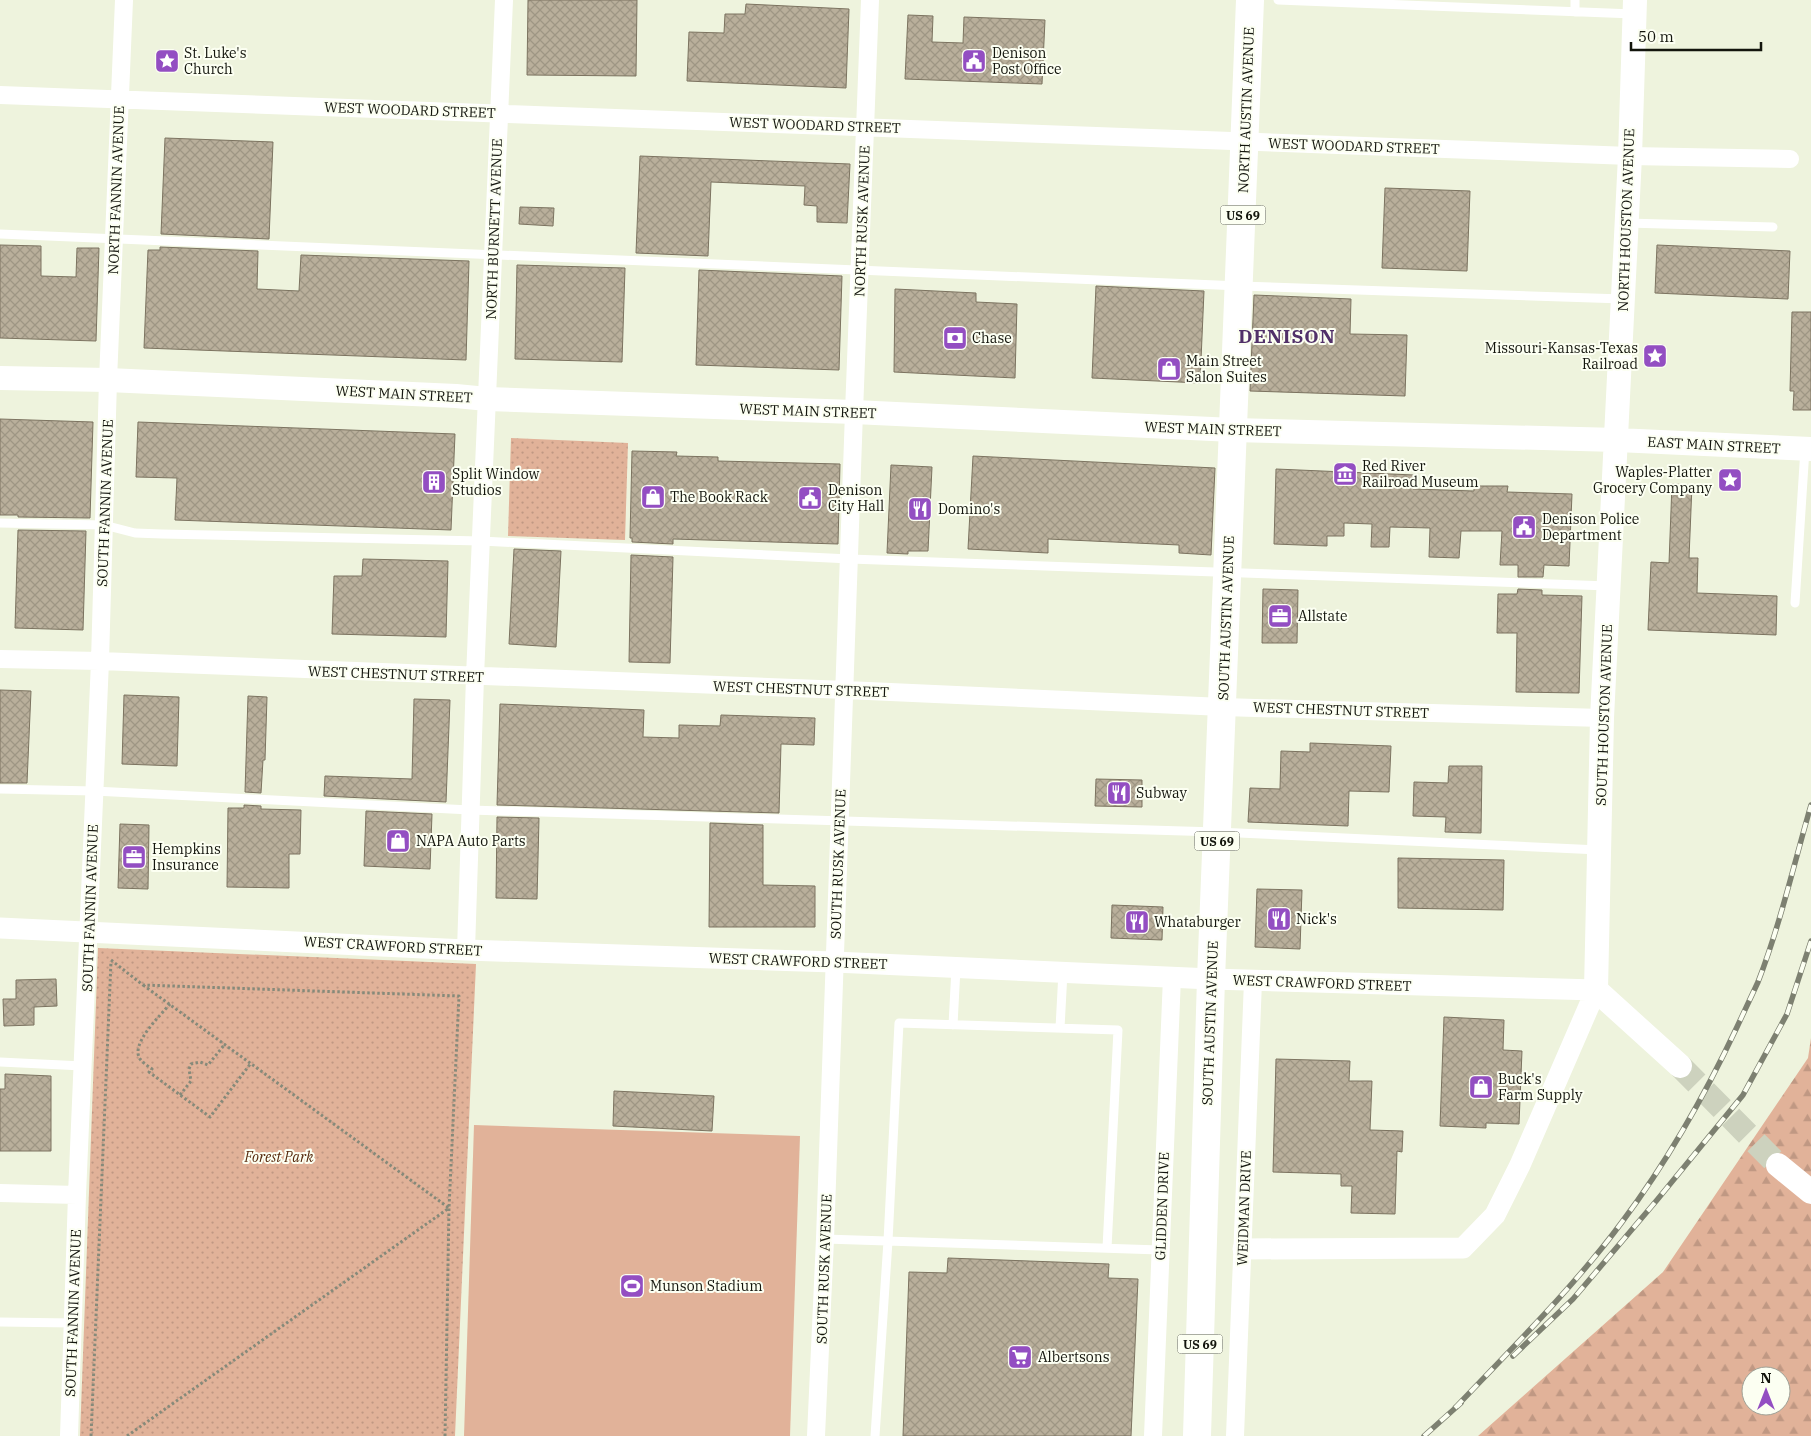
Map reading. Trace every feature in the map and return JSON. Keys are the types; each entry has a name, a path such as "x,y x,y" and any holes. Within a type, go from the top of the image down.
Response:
{"highway":[{"name":"NORTH AUSTIN AVENUE","path":"1234,430 1250,0"},
{"name":"SOUTH AUSTIN AVENUE","path":"1197,1436 1211,980 1234,430"}],"main road":[{"name":"NORTH HOUSTON AVENUE","path":"1617,440 1635,7"},
{"name":"WEST MAIN STREET","path":"0,378 108,380 446,395 488,399 854,412 1234,430 1617,440"},
{"name":"EAST MAIN STREET","path":"1617,440 1808,449"},
{"name":"SOUTH HOUSTON AVENUE","path":"1596,990 1602,718 1617,440"},
{"path":"1596,990 1680,1066"},
{"path":"1778,1165 1811,1192"}],"street":[{"name":"NORTH FANNIN AVENUE","path":"108,380 124,0"},
{"name":"NORTH BURNETT AVENUE","path":"466,950 475,677 504,0"},
{"name":"NORTH RUSK AVENUE","path":"854,412 870,0"},
{"name":"WEST WOODARD STREET","path":"0,95 1630,156 1790,159"},
{"name":"SOUTH FANNIN AVENUE","path":"69,1436 77,1195 100,661 108,380"},
{"name":"SOUTH RUSK AVENUE","path":"816,1436 846,690 854,412"},
{"name":"WEST CHESTNUT STREET","path":"0,659 100,661 846,690 1223,707 1602,718"},
{"name":"WEST CRAWFORD STREET","path":"0,928 466,950 834,962 1211,980 1596,990"},
{"name":"GLIDDEN DRIVE","path":"1152,1436 1172,977"},
{"name":"WEIDMAN DRIVE","path":"1235,1436 1254,981"},
{"path":"1243,1249 1463,1248 1495,1215 1520,1165 1596,990"},
{"path":"0,1193 77,1195"}],"lane":[{"path":"1278,0 1575,12 1635,7"},
{"path":"1575,12 1576,0"},
{"path":"1626,223 1773,227"},
{"path":"0,234 1240,286 1623,299"},
{"path":"1795,603 1808,449"},
{"path":"0,523 104,525 134,533 481,541 850,559 1609,586"},
{"path":"0,789 94,791 470,810 1217,832 1599,850"},
{"path":"953,1025 956,968"},
{"path":"1060,1028 1063,972"},
{"path":"875,1436 888,1240 899,1023 1118,1030 1107,1248"},
{"path":"0,1062 83,1066"},
{"path":"825,1239 1160,1250"},
{"path":"0,1322 73,1324"}],"path":[{"path":"91,1436 111,960 449,1208"},
{"path":"143,985 459,996 449,1208 445,1436"},
{"path":"170,1004 140,1039 137,1050 139,1058 152,1069 149,1072 210,1117 251,1063"},
{"path":"180,1095 190,1081 189,1069 191,1064 200,1062 208,1065 225,1044"},
{"path":"128,1436 449,1208"}],"green space":[{"path":"511,438 628,443 625,540 508,536"},
{"name":"Forest Park","path":"98,948 476,964 455,1436 80,1436"},
{"path":"1811,1038 1811,1436 1478,1436 1663,1272 1808,1058"},
{"name":"Munson Stadium","path":"474,1125 800,1136 790,1436 464,1436"}],"building":[{"path":"528,0 637,0 636,76 527,75"},
{"path":"746,4 849,9 846,88 687,81 689,32 724,33 725,14 745,14"},
{"name":"Denison Post Office","path":"908,15 933,16 932,42 963,43 964,17 1045,20 1042,84 905,79"},
{"path":"165,138 273,142 269,239 161,234"},
{"path":"640,156 850,164 847,223 817,222 817,206 804,205 805,186 711,182 708,256 636,253"},
{"path":"1385,188 1470,191 1467,271 1382,268"},
{"path":"520,207 554,208 553,226 519,224"},
{"path":"0,245 41,246 41,276 76,277 77,248 99,248 96,341 0,338"},
{"path":"1657,245 1790,251 1788,299 1655,293"},
{"path":"160,247 258,251 257,289 299,291 301,255 469,261 466,360 144,348 148,250 160,250"},
{"path":"517,265 625,268 622,362 515,359"},
{"path":"699,270 842,276 839,370 696,365"},
{"path":"1096,286 1204,291 1200,383 1092,378"},
{"name":"Chase","path":"895,289 976,293 976,302 1017,304 1015,378 894,372"},
{"path":"1254,295 1351,299 1350,334 1407,335 1405,396 1250,391"},
{"path":"1792,312 1811,312 1811,410 1793,410 1794,391 1790,391"},
{"path":"0,419 93,422 90,518 0,515"},
{"path":"138,422 455,434 451,530 175,520 177,478 136,477"},
{"path":"632,451 677,452 676,456 718,457 718,461 840,464 838,544 673,539 673,544 632,542 632,538 630,538"},
{"path":"973,456 1215,468 1211,555 1179,553 1179,545 1048,539 1048,553 968,549"},
{"path":"891,465 932,467 928,551 908,551 908,554 887,553"},
{"path":"1276,469 1414,475 1413,489 1474,491 1474,486 1508,486 1507,492 1572,494 1569,566 1544,565 1543,577 1518,577 1518,565 1500,565 1502,531 1461,531 1459,558 1429,557 1430,528 1390,527 1389,547 1371,547 1372,524 1344,523 1344,536 1327,536 1327,546 1274,544"},
{"path":"1672,484 1692,485 1689,558 1698,558 1697,593 1777,596 1776,635 1648,630 1651,562 1669,563"},
{"path":"18,530 86,531 83,630 15,628"},
{"path":"514,549 561,551 556,647 509,644"},
{"path":"631,555 673,557 670,663 629,662"},
{"path":"363,559 448,561 446,637 332,634 334,576 362,576"},
{"name":"Allstate","path":"1263,589 1298,590 1297,643 1262,643"},
{"path":"1518,589 1542,590 1542,595 1582,596 1579,693 1516,692 1517,633 1497,633 1498,594 1517,594"},
{"path":"0,690 31,691 27,783 0,783"},
{"path":"124,695 179,697 177,766 122,764"},
{"path":"248,696 267,697 265,760 263,760 261,793 245,792"},
{"path":"414,699 450,700 446,802 324,796 325,776 412,779"},
{"path":"500,704 644,710 643,737 679,738 679,725 720,726 721,715 815,718 814,745 781,744 779,813 497,805"},
{"path":"1310,743 1391,746 1389,792 1349,791 1348,826 1248,822 1250,788 1280,789 1281,751 1310,752"},
{"path":"1449,766 1482,766 1481,833 1445,832 1446,817 1413,816 1414,782 1448,783"},
{"name":"Subway","path":"1096,779 1142,780 1142,807 1095,806"},
{"path":"244,805 261,806 261,809 301,810 300,854 289,854 289,888 227,887 228,808 244,808"},
{"name":"NAPA Auto Parts","path":"366,811 432,814 430,869 364,866"},
{"path":"497,817 539,818 537,899 496,898"},
{"path":"710,823 763,825 763,885 815,886 815,927 709,927"},
{"name":"Hempkins Insurance","path":"120,824 149,825 148,889 118,888"},
{"path":"1398,858 1504,860 1503,910 1398,908"},
{"name":"Nick's","path":"1257,889 1302,890 1300,949 1255,947"},
{"name":"Whataburger","path":"1112,905 1163,907 1162,940 1111,938"},
{"path":"56,979 57,1006 34,1007 34,1025 4,1026 3,999 16,999 16,980"},
{"name":"Buck's Farm Supply","path":"1444,1017 1504,1020 1503,1050 1522,1051 1519,1124 1486,1123 1486,1128 1440,1126"},
{"path":"1276,1059 1350,1061 1349,1081 1372,1081 1370,1130 1403,1131 1402,1152 1397,1151 1395,1214 1351,1213 1352,1186 1341,1186 1341,1174 1273,1172"},
{"path":"5,1074 51,1076 51,1151 0,1151 0,1089 5,1089"},
{"path":"614,1091 714,1096 712,1131 613,1126"},
{"name":"Albertsons","path":"948,1258 1109,1264 1108,1278 1138,1279 1131,1436 903,1436 909,1272 947,1273"}],"tunnel":[{"path":"1680,1066 1778,1165"}],"railway":[{"path":"1455,1408 1584,1270 1639,1199 1670,1152 1725,1052 1758,982 1780,917 1811,805"},
{"path":"1513,1356 1573,1299 1743,1095 1787,1014 1811,941"},
{"path":"1424,1436 1461,1403"}],"place":[{"name":"St. Luke's Church","path":"167,61"},
{"name":"Denison Post Office","path":"974,61"},
{"name":"Chase","path":"955,338"},
{"name":"Missouri-Kansas-Texas Railroad","path":"1655,356"},
{"name":"Main Street Salon Suites","path":"1169,369"},
{"name":"Red River Railroad Museum","path":"1345,474"},
{"name":"Waples-Platter Grocery Company","path":"1730,480"},
{"name":"Split Window Studios","path":"434,482"},
{"name":"The Book Rack","path":"653,497"},
{"name":"Denison City Hall","path":"810,498"},
{"name":"Domino's","path":"920,509"},
{"name":"Denison Police Department","path":"1524,527"},
{"name":"Allstate","path":"1280,616"},
{"name":"Subway","path":"1119,793"},
{"name":"NAPA Auto Parts","path":"398,841"},
{"name":"Hempkins Insurance","path":"134,857"},
{"name":"Nick's","path":"1279,919"},
{"name":"Whataburger","path":"1137,922"},
{"name":"Buck's Farm Supply","path":"1481,1087"},
{"name":"Munson Stadium","path":"632,1286"},
{"name":"Albertsons","path":"1020,1357"}],"district":[{"name":"DENISON","path":"1287,336"}]}
